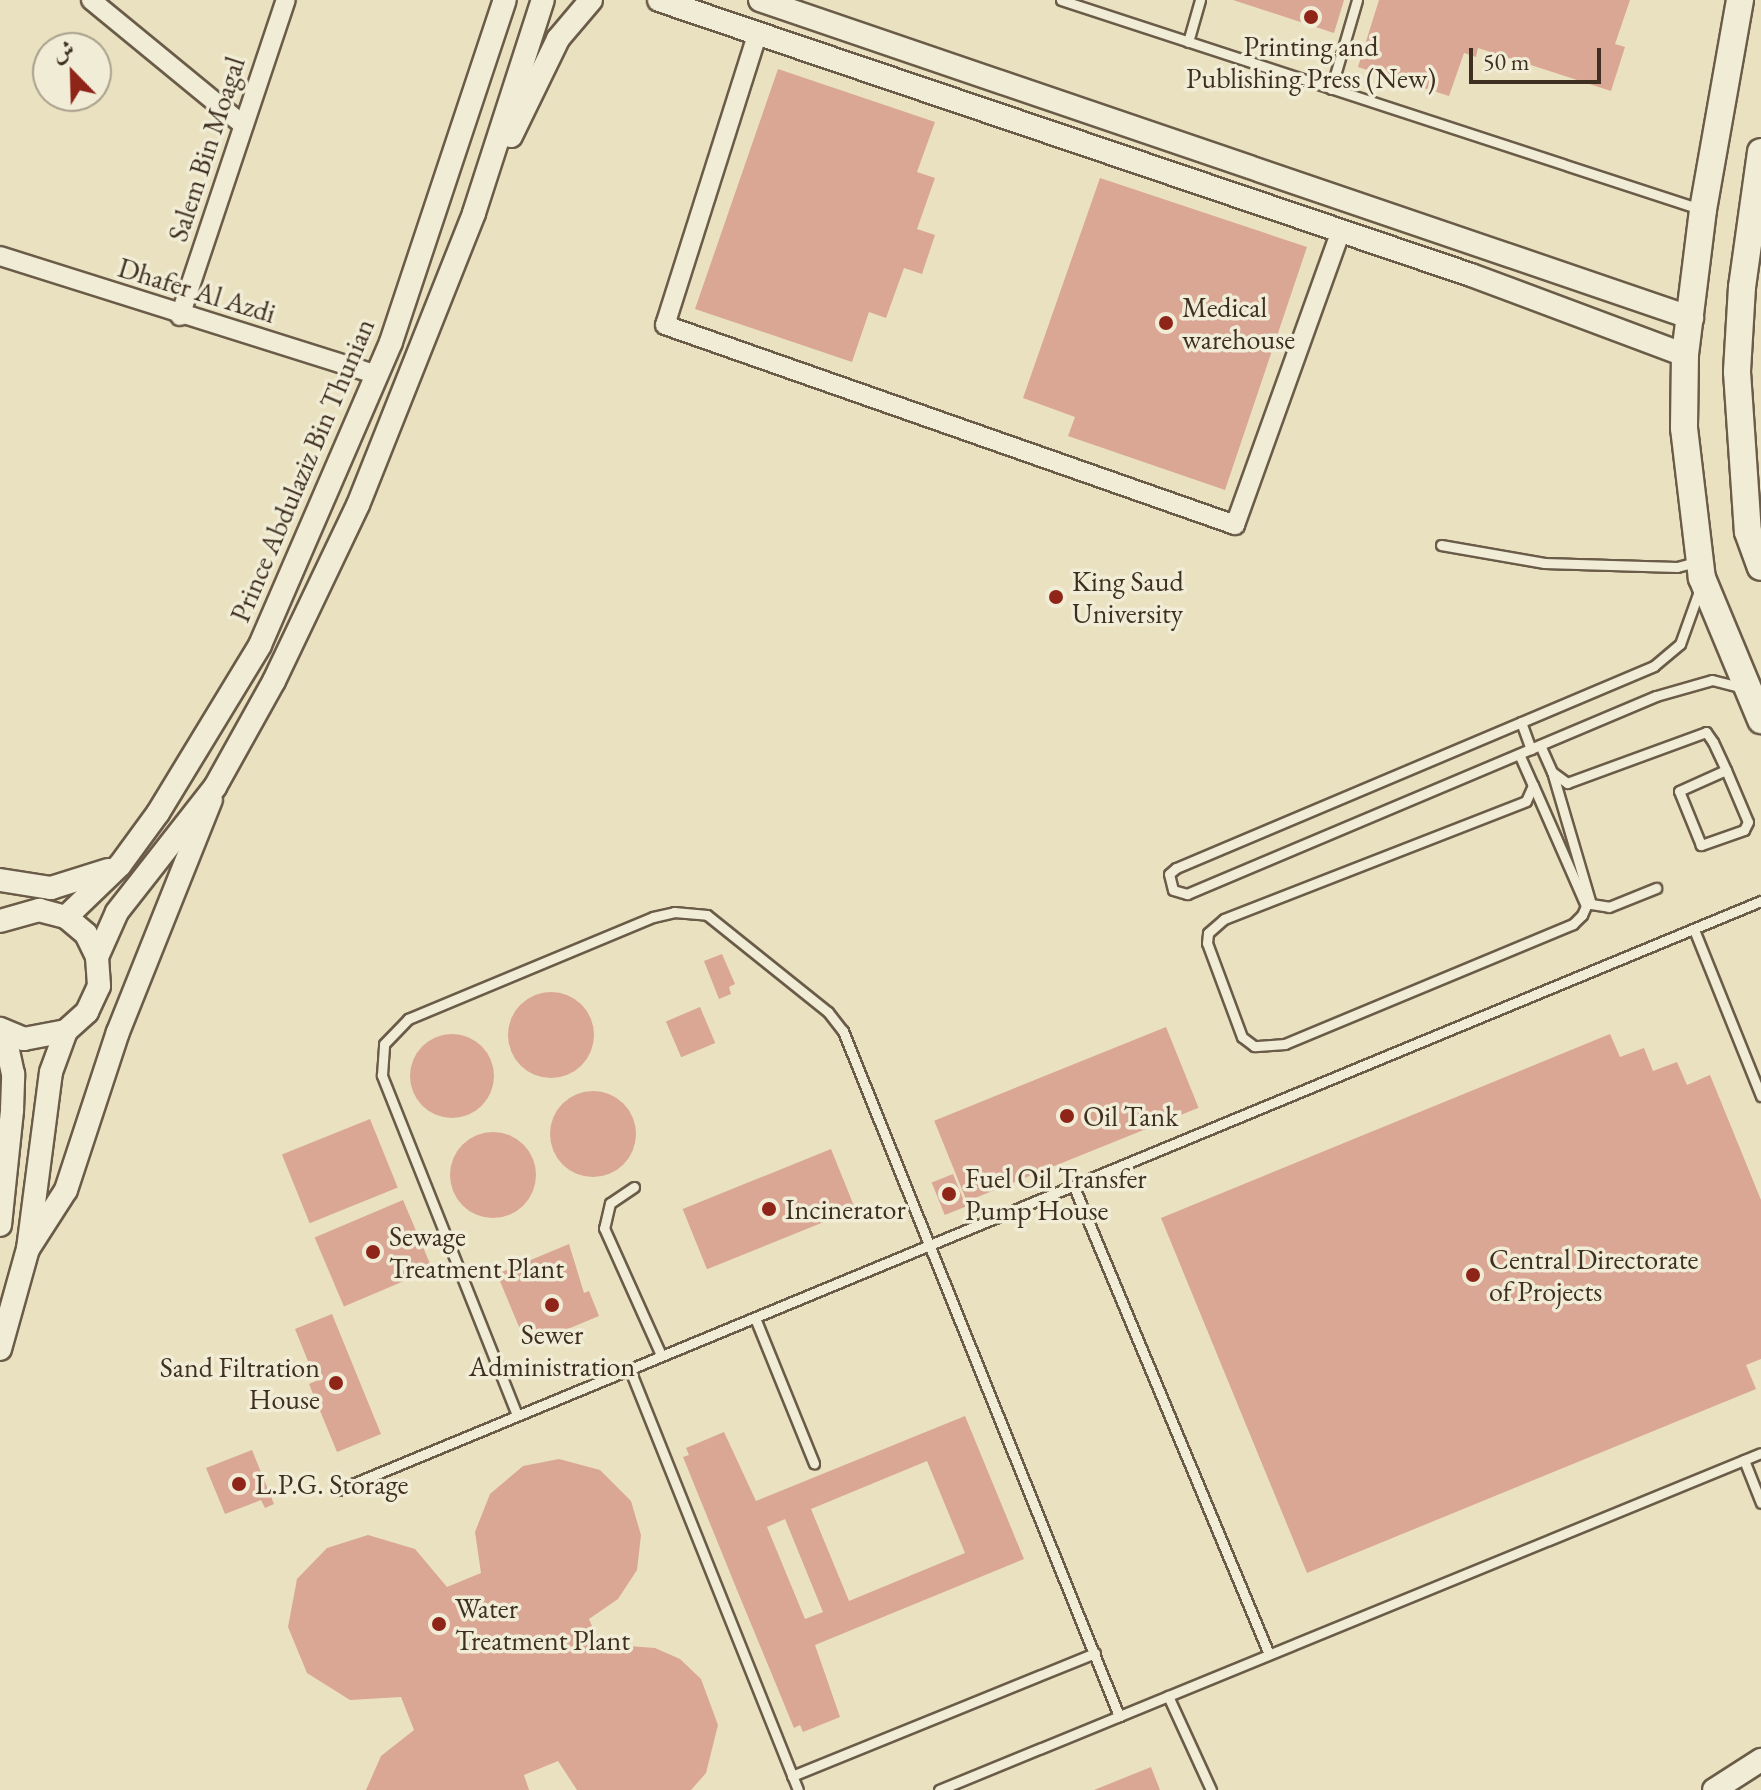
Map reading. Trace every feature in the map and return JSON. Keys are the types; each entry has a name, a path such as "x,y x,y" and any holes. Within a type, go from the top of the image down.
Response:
{"main road":[{"path":"1740,0 1703,210 1685,355 1684,428 1701,570 1761,720"},
{"path":"1761,152 1742,287 1737,372 1748,532 1761,567"}],"street":[{"path":"91,0 243,125"},
{"name":"Salem Bin Moagal","path":"180,316 286,0"},
{"name":"Prince Abdulaziz Bin Thunian","path":"66,917 120,865 260,645 378,375 505,0"},
{"path":"97,957 117,912 215,787 274,681 358,505 474,213 543,0"},
{"path":"474,213 558,39 591,0"},
{"path":"760,0 1692,318"},
{"path":"668,1 1471,275 1685,355"},
{"path":"758,32 665,325 1235,525 1341,230"},
{"path":"1014,117 1023,88"},
{"path":"1471,275 1481,246"},
{"name":"Dhafer Al Azdi","path":"0,256 180,316 378,375"},
{"path":"28,1249 66,1190 118,1032 203,827 215,787"},
{"path":"0,880 51,888 120,865"},
{"path":"0,1349 28,1249 51,1072 66,1031 87,1012 99,986 97,957 86,934 66,917 39,910 4,913"},
{"path":"2,1031 24,1039 66,1031"},
{"path":"0,1225 4,1194 4,1146 13,1074 2,1031"},
{"path":"1714,1790 1761,1760"}],"lane":[{"path":"1061,0 1703,210"},
{"path":"1188,42 1200,0"},
{"path":"1331,89 1357,0"},
{"path":"1441,545 1544,563 1701,570 1680,644 1654,666 1176,868 1169,874 1173,890 1187,894 1656,696 1712,680 1747,690"},
{"path":"1521,722 1552,772 1591,904 1609,907 1656,888"},
{"path":"1552,772 1567,783 1700,731 1713,742 1726,770 1748,822 1744,830 1701,845 1679,791 1726,770"},
{"path":"1519,754 1533,785 1586,906 1573,924 1285,1044 1254,1046 1242,1037 1207,943 1208,933 1224,919 1526,801 1533,785"},
{"path":"338,1490 661,1355 930,1249 1695,932 1761,901"},
{"path":"517,1415 382,1075 381,1051 388,1036 408,1019 653,917 688,911 717,920 834,1018 1119,1716"},
{"path":"1695,932 1761,1096"},
{"path":"634,1187 610,1203 604,1228 661,1355"},
{"path":"1074,1187 1269,1654"},
{"path":"755,1318 814,1463"},
{"path":"630,1370 798,1790"},
{"path":"939,1790 1761,1453"},
{"path":"1744,1460 1761,1503"},
{"path":"792,1776 1095,1653"},
{"path":"1168,1696 1211,1790"}],"building":[{"name":"Printing and Publishing Press (New)","path":"1233,0 1344,0 1334,33"},
{"path":"1379,0 1630,0 1615,44 1625,47 1611,91 1478,48 1476,57 1464,53 1449,96 1358,67"},
{"path":"778,69 935,122 917,172 935,178 917,229 935,235 922,274 904,268 886,318 869,312 852,362 695,309"},
{"name":"Medical warehouse","path":"1100,178 1307,247 1225,490 1068,436 1075,417 1023,398"},
{"path":"722,954 735,984 729,987 731,994 719,999 704,961"},
{"path":"551,992 567,996 581,1005 590,1019 594,1035 590,1051 581,1065 567,1074 551,1078 535,1074 521,1065 512,1051 508,1035 512,1019 521,1005 535,996"},
{"path":"700,1007 715,1043 681,1057 666,1021"},
{"name":"Oil Tank","path":"1166,1027 1199,1108 967,1201 934,1121"},
{"path":"444,1034 460,1034 476,1041 487,1052 494,1076 491,1092 482,1106 460,1118 444,1118 428,1111 417,1100 410,1084 410,1068 417,1052 428,1041"},
{"name":"Central Directorate of Projects","path":"1610,1034 1620,1057 1644,1048 1653,1071 1677,1062 1687,1085 1710,1075 1761,1200 1761,1359 1746,1365 1756,1389 1307,1573 1161,1218"},
{"name":"Sewage Treatment Plant","path":"593,1091 609,1095 623,1104 632,1118 636,1134 632,1150 623,1164 609,1173 593,1177 577,1173 563,1164 554,1150 550,1134 554,1118 563,1104 577,1095"},
{"name":"Sewage Treatment Plant","path":"370,1119 398,1188 310,1223 282,1155"},
{"name":"Sewage Treatment Plant","path":"493,1132 509,1136 523,1145 532,1159 536,1175 532,1191 523,1205 509,1214 493,1218 477,1214 463,1205 454,1191 450,1175 454,1159 463,1145 477,1136"},
{"name":"Incinerator","path":"831,1149 855,1209 707,1269 683,1209"},
{"name":"Fuel Oil Transfer Pump House","path":"953,1174 966,1206 945,1215 932,1183"},
{"name":"Sewage Treatment Plant","path":"403,1200 432,1269 344,1307 315,1238"},
{"name":"Sewer Administration","path":"569,1244 584,1293 589,1291 599,1316 527,1346 497,1274"},
{"name":"Sand Filtration House","path":"332,1314 381,1434 337,1452 309,1384 316,1381 295,1329"},
{"path":"965,1416 1024,1559 815,1645 840,1717 803,1732 800,1725 794,1728 737,1590 683,1457 689,1455 686,1448 724,1432 756,1501","holes":["927,1461 965,1553 849,1601 811,1509","785,1519 823,1612 805,1619 767,1527"]},
{"name":"L.P.G. Storage","path":"252,1450 274,1504 265,1508 261,1500 225,1514 206,1468"},
{"name":"Water Treatment Plant","path":"559,1459 600,1470 631,1501 641,1535 637,1570 618,1599 589,1619 603,1652 629,1646 655,1648 680,1659 701,1679 718,1725 706,1773 691,1790 577,1790 558,1761 524,1775 529,1790 366,1790 381,1756 414,1730 401,1697 350,1700 307,1673 288,1627 297,1579 327,1548 368,1535 415,1549 447,1587 481,1573 475,1532 490,1494 523,1466"},
{"path":"1151,1767 1160,1790 1094,1790"}],"place":[{"name":"Printing and Publishing Press (New)","path":"1311,17"},
{"name":"Medical warehouse","path":"1166,323"},
{"name":"King Saud University","path":"1056,597"},
{"name":"Oil Tank","path":"1067,1116"},
{"name":"Fuel Oil Transfer Pump House","path":"949,1194"},
{"name":"Incinerator","path":"769,1209"},
{"name":"Sewage Treatment Plant","path":"373,1252"},
{"name":"Central Directorate of Projects","path":"1473,1275"},
{"name":"Sewer Administration","path":"552,1305"},
{"name":"Sand Filtration House","path":"336,1383"},
{"name":"L.P.G. Storage","path":"239,1484"},
{"name":"Water Treatment Plant","path":"439,1624"}]}
